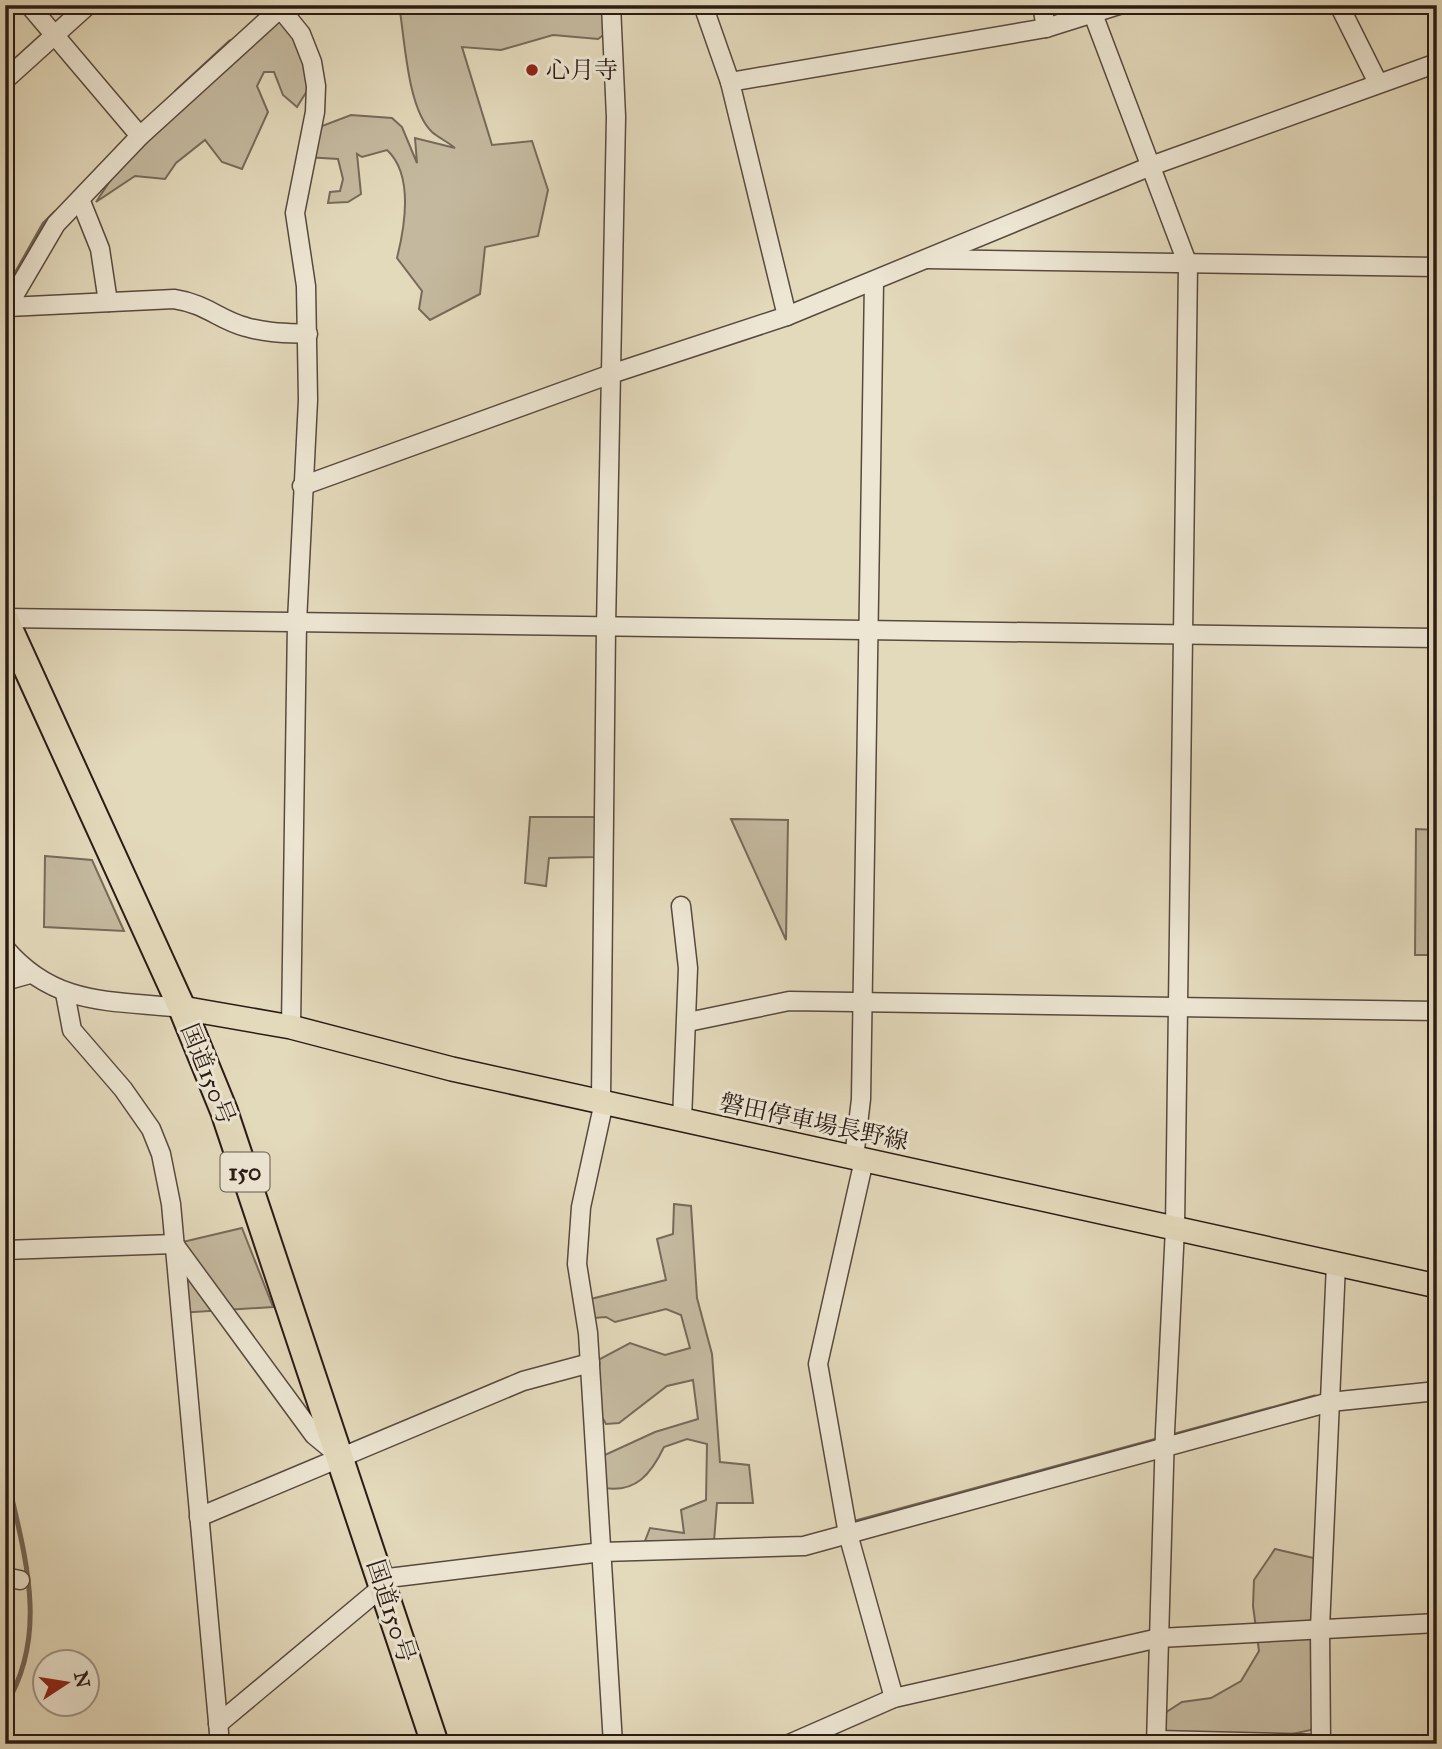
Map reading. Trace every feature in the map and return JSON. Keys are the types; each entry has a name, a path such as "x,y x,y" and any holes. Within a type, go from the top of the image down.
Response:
{"highway":[{"name":"国道150号","path":"5,619 182,1008 224,1111 435,1744"}],"main road":[{"name":"磐田停車場長野線","path":"182,1008 291,1027 440,1066 1437,1286"}],"street":[{"path":"29,5 141,136"},
{"path":"5,80 88,5"},
{"path":"611,5 616,117 606,627 603,1101 580,1207 577,1264 590,1363 613,1744"},
{"path":"703,5 730,82 787,316"},
{"path":"1042,5 1046,28"},
{"path":"730,82 1046,28 1094,9 1119,5"},
{"path":"1339,5 1378,83"},
{"path":"7,309 56,224 141,136 282,7 301,34 312,62 316,86 315,112 295,213 306,286 308,400 297,622 291,1027"},
{"path":"1094,9 1188,265 1175,1228 1165,1441 1156,1742 1321,1744 1320,1628 1336,1264"},
{"path":"302,486 611,374 787,316 1151,166 1437,63"},
{"path":"80,199 100,249 108,302"},
{"path":"920,259 1437,267"},
{"path":"874,282 859,1159 818,1364 844,1535 894,1698"},
{"path":"7,309 174,299 197,302 244,327 308,334"},
{"path":"5,619 1437,638"},
{"path":"681,906 688,968 682,1120"},
{"path":"5,948 30,974 65,993 182,1008"},
{"path":"5,981 30,974"},
{"path":"65,993 72,1030 123,1089 151,1129 161,1154 171,1204 220,1744"},
{"path":"688,1021 789,1001 1437,1011"},
{"path":"5,1250 174,1244"},
{"path":"174,1244 314,1435 340,1456"},
{"path":"200,1517 523,1381 590,1363"},
{"path":"218,1724 381,1583 602,1552 804,1546 1165,1441 1330,1402 1437,1391"},
{"path":"789,1744 894,1698 1159,1638 1437,1623"}],"shaded area":[{"path":"399,5 627,5 613,28 598,39 553,35 501,50 462,47 492,145 532,141 548,190 538,236 485,247 480,294 430,320 419,309 422,291 397,258 403,231 405,201 401,173 396,161 387,150 362,157 357,154 361,194 348,202 328,203 330,192 340,191 343,179 338,159 306,157 322,126 351,115 392,118 402,127 417,163 415,138 455,148 432,132 417,107 408,72"},
{"path":"281,16 315,78 297,107 283,95 274,72 264,72 257,86 268,112 242,169 222,162 205,140 176,163 165,179 135,176 96,202 140,136"},
{"path":"530,817 595,817 595,857 549,858 546,886 525,883"},
{"path":"731,819 788,820 786,940"},
{"path":"1416,829 1437,830 1437,955 1415,955"},
{"path":"45,856 92,860 124,931 44,927"},
{"path":"674,1204 691,1206 697,1298 712,1354 720,1462 749,1465 753,1503 717,1503 714,1541 645,1541 650,1528 684,1533 681,1510 706,1500 707,1444 687,1439 664,1447 648,1473 625,1488 604,1488 596,1459 655,1432 698,1419 693,1380 667,1386 619,1423 606,1424 598,1410 598,1360 630,1343 665,1355 690,1348 681,1315 666,1309 615,1322 606,1317 594,1318 583,1301 666,1280 657,1239 673,1234"},
{"path":"242,1228 273,1307 179,1313 174,1244"},
{"path":"1275,1549 1322,1560 1320,1705 1311,1730 1255,1742 1156,1744 1157,1718 1182,1702 1211,1698 1241,1681 1259,1651 1253,1606 1254,1580"}],"waterway":[{"path":"176,92 230,42"},
{"path":"5,293 44,224 55,213"},
{"path":"856,1522 1315,1397 1321,1400"},
{"path":"5,1468 25,1558 30,1619 27,1648 19,1677 5,1706"},
{"path":"774,1744 788,1738"}],"place":[{"name":"心月寺","path":"532,70"}]}
